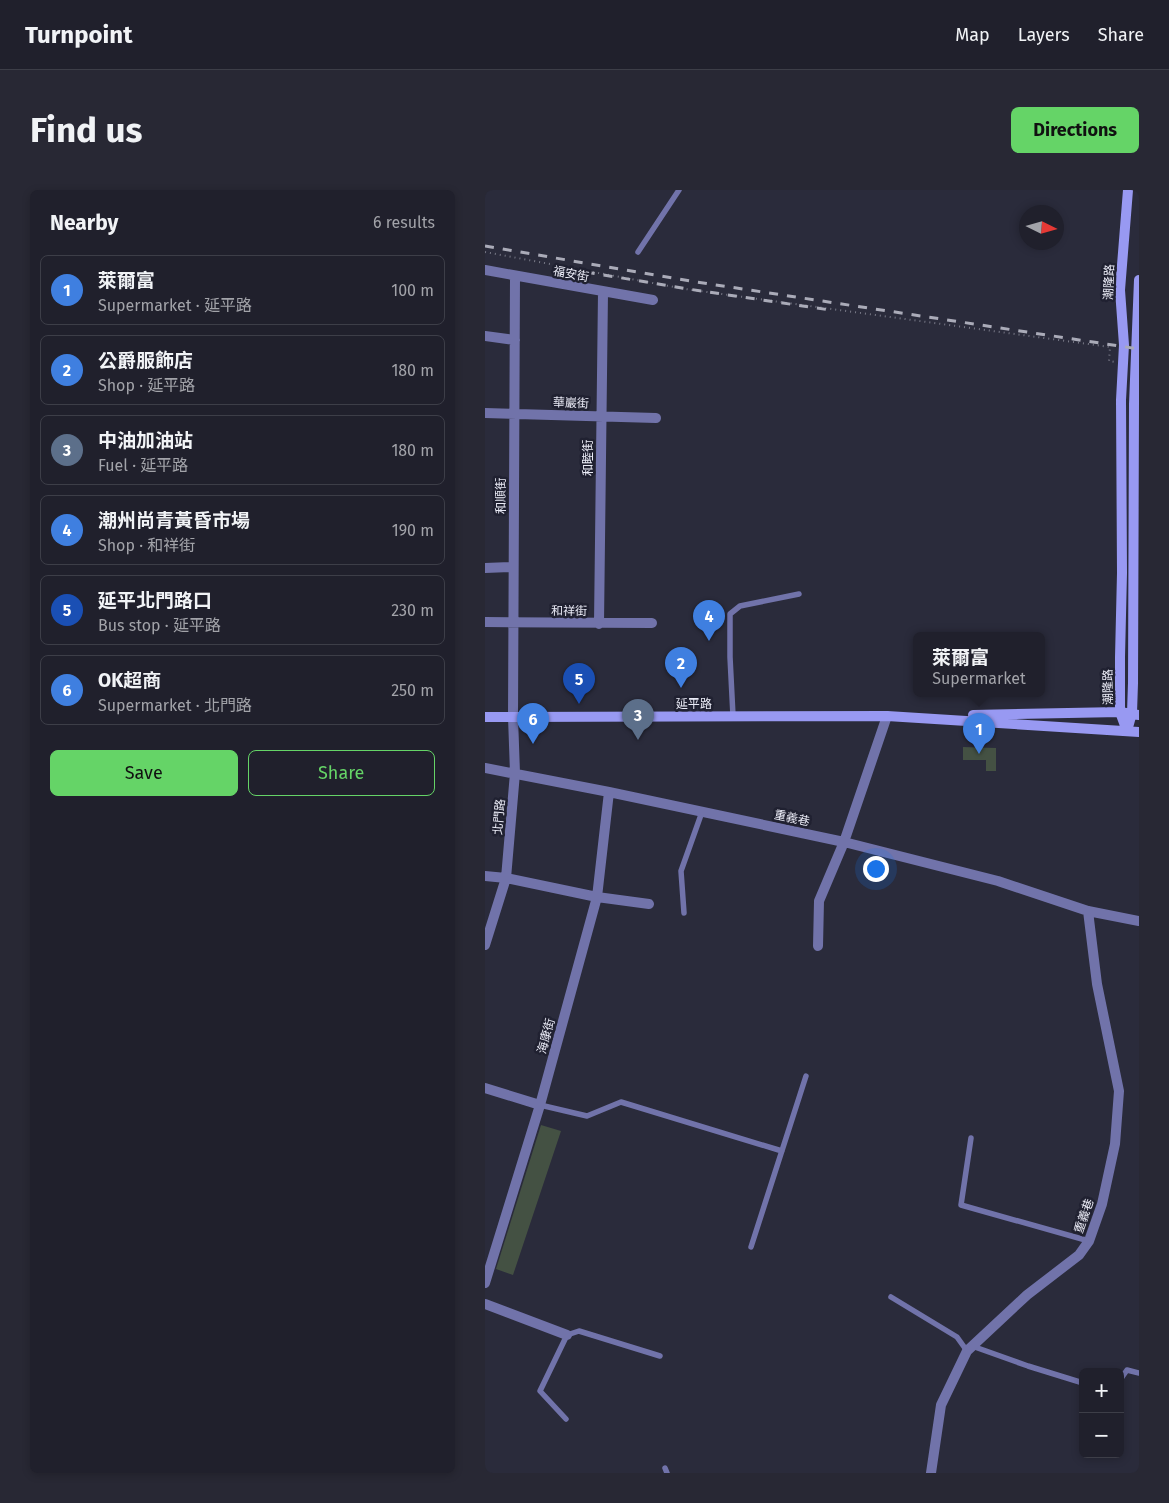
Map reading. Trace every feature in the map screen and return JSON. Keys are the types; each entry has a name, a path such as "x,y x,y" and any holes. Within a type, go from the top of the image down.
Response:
{"street":[{"name":"潮隆路","path":"1127,731 1120,712 1122,573 1121,400 1124,345 1120,290 1128,190"},
{"name":"福安街","path":"485,270 653,300"},
{"name":"和順街","path":"513,717 515,276"},
{"name":"潮隆路","path":"1127,731 1135,714 1133,683 1134,404 1139,280"},
{"name":"和睦街","path":"599,624 600,416 603,292"},
{"path":"485,336 515,340"},
{"name":"華巖街","path":"485,414 514,413 656,418"},
{"path":"485,568 513,567"},
{"name":"和祥街","path":"485,622 652,623"},
{"name":"延平路","path":"485,717 902,716 1120,712 1135,714"},
{"path":"818,946 819,901 844,842 887,716"},
{"name":"延平路","path":"902,716 1139,732"},
{"name":"北門路","path":"485,945 506,878 515,774 513,717"},
{"name":"重義巷","path":"485,768 609,792 844,842 999,881 1089,910 1139,921"},
{"name":"海康街","path":"485,1283 540,1105 597,897 609,792"},
{"path":"485,876 506,878 597,897 649,904"},
{"name":"重義巷","path":"931,1473 941,1405 969,1349 1027,1295 1079,1255 1089,1242 1102,1204 1115,1144 1119,1091 1097,984 1089,910"},
{"path":"485,1088 540,1105"},
{"path":"485,1304 567,1335"}],"lane":[{"path":"638,252 679,190"},
{"path":"733,716 730,614 740,606 799,594"},
{"path":"684,913 681,870 702,812"},
{"path":"751,1247 806,1076"},
{"path":"540,1105 587,1116 621,1102 782,1151"},
{"path":"971,1138 961,1205 1089,1242"},
{"path":"891,1297 957,1337 969,1349 1079,1382"},
{"path":"566,1420 540,1391 567,1335 579,1331 660,1356"},
{"path":"1124,1374 1127,1370 1139,1373"}],"path":[{"path":"485,252 685,289 1111,347 1109,361 1123,363"}],"building":[{"path":"963,747 996,748 996,771 986,771 986,760 963,760"},
{"path":"541,1125 561,1131 513,1275 496,1269"}],"railway":[{"path":"485,246 690,281 1139,349"},
{"path":"568,269 830,310"}],"place":[{"name":"潮州尚青黃昏市場","path":"709,641"},
{"name":"公爵服飾店","path":"681,688"},
{"name":"延平北門路口","path":"579,704"},
{"name":"中油加油站","path":"638,740"},
{"name":"OK超商","path":"533,744"},
{"name":"萊爾富","path":"979,754"}]}
